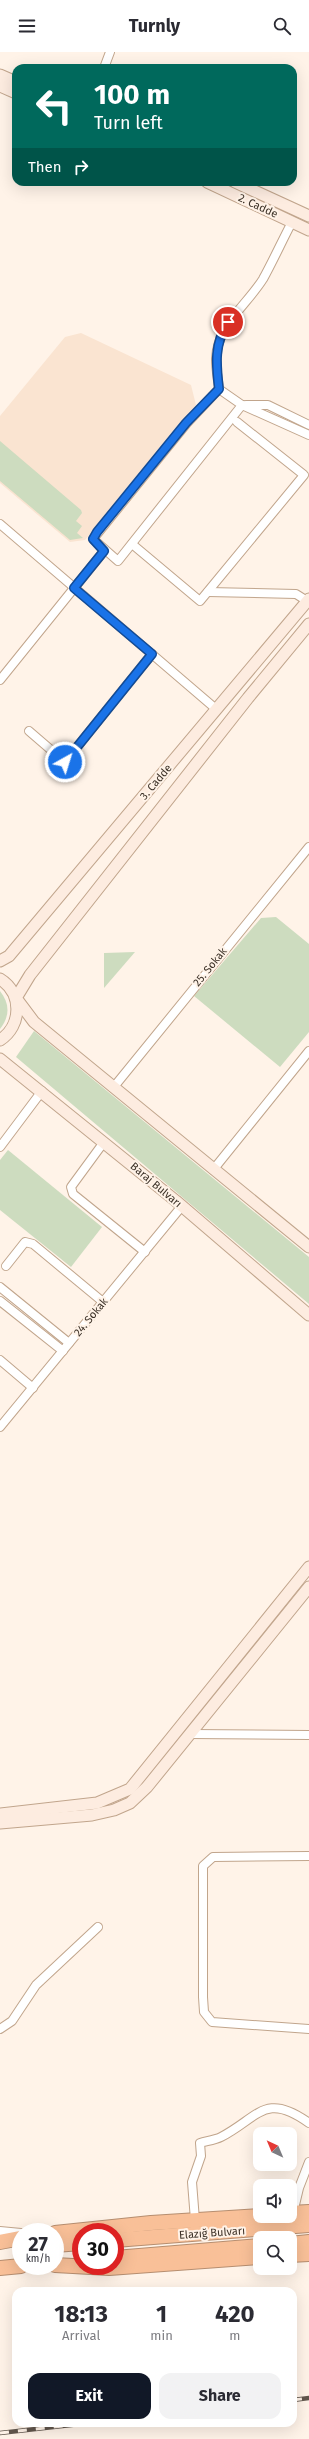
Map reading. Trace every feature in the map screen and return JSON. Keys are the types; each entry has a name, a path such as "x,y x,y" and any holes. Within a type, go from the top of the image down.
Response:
{"highway":[{"path":"297,2213 309,2212"},
{"path":"64,2232 195,2220 253,2216"},
{"name":"Elazığ Bulvarı","path":"124,2239 309,2225"},
{"path":"0,2242 12,2240"},
{"path":"297,2243 309,2242"},
{"name":"Elazığ Bulvarı","path":"124,2257 253,2247"},
{"path":"0,2249 12,2248"},
{"path":"297,2255 309,2254"},
{"path":"64,2265 109,2268 253,2258"},
{"path":"0,2268 12,2267"}],"main road":[{"path":"0,74 12,80"},
{"path":"0,86 12,91"},
{"name":"2. Cadde","path":"216,186 309,230"},
{"name":"2. Cadde","path":"244,186 309,216"},
{"name":"3. Cadde","path":"0,961 14,950 308,600"},
{"name":"3. Cadde","path":"16,998 34,968 248,698 309,624"},
{"path":"0,978 10,988 34,1022 309,1247"},
{"path":"0,1040 10,1031 16,1021 18,1010 16,998"},
{"name":"Baraj Bulvarı","path":"0,1059 42,1091 182,1206 309,1315"},
{"path":"0,1814 97,1803 130,1789 309,1567"},
{"path":"0,1823 92,1815 130,1803 147,1787 191,1734 309,1587"}],"street":[{"path":"106,64 110,52"},
{"path":"292,222 263,279 247,302 228,322 221,336 216,360 219,389 242,406 309,435"},
{"path":"219,389 186,423 97,532 93,539 104,551 118,561 242,406 268,405 309,425"},
{"path":"132,544 200,601 208,592 304,475 237,422"},
{"path":"0,524 216,709"},
{"path":"0,680 104,551"},
{"path":"208,592 296,594 308,600"},
{"path":"28,731 65,762 152,654"},
{"name":"25. Sokak","path":"113,1088 309,846"},
{"path":"213,1170 309,1051"},
{"path":"0,1147 42,1091"},
{"path":"104,1142 71,1187 73,1194 145,1252"},
{"name":"24. Sokak","path":"0,1427 182,1206"},
{"path":"6,1266 25,1242 33,1244 104,1302"},
{"path":"0,1287 69,1343"},
{"path":"0,1301 63,1351"},
{"path":"0,1360 33,1388"},
{"path":"191,1734 309,1735"},
{"path":"309,1856 213,1857 206,1862 203,1866 203,1997 204,2012 212,2022 309,2029"},
{"path":"0,2029 12,2021 36,1985 98,1927"},
{"path":"195,2220 192,2182 201,2156 200,2143 221,2137 255,2114 267,2108 276,2108 309,2123"},
{"path":"297,2195 309,2162"},
{"path":"0,2231 12,2232"}],"shaded area":[{"path":"81,333 191,385 196,405 85,540 70,542 0,483 0,416 65,337"}],"green space":[{"path":"0,441 81,510 82,513 76,521 82,526 77,533 83,538 70,540 0,481"},
{"path":"276,917 309,944 309,1032 280,1067 194,996 261,918"},
{"path":"135,952 104,988 104,953"},
{"path":"0,991 6,1001 8,1010 6,1019 0,1029"},
{"path":"34,1031 309,1257 309,1304 16,1057"},
{"path":"8,1150 102,1227 71,1267 0,1210 0,1160"}],"railway":[{"path":"297,2400 309,2398"},
{"path":"0,2433 53,2427"}],"route":[{"path":"65,762 152,654 74,588 104,551 93,539 97,532 186,423 219,389 216,360 218,343 228,322"}]}
